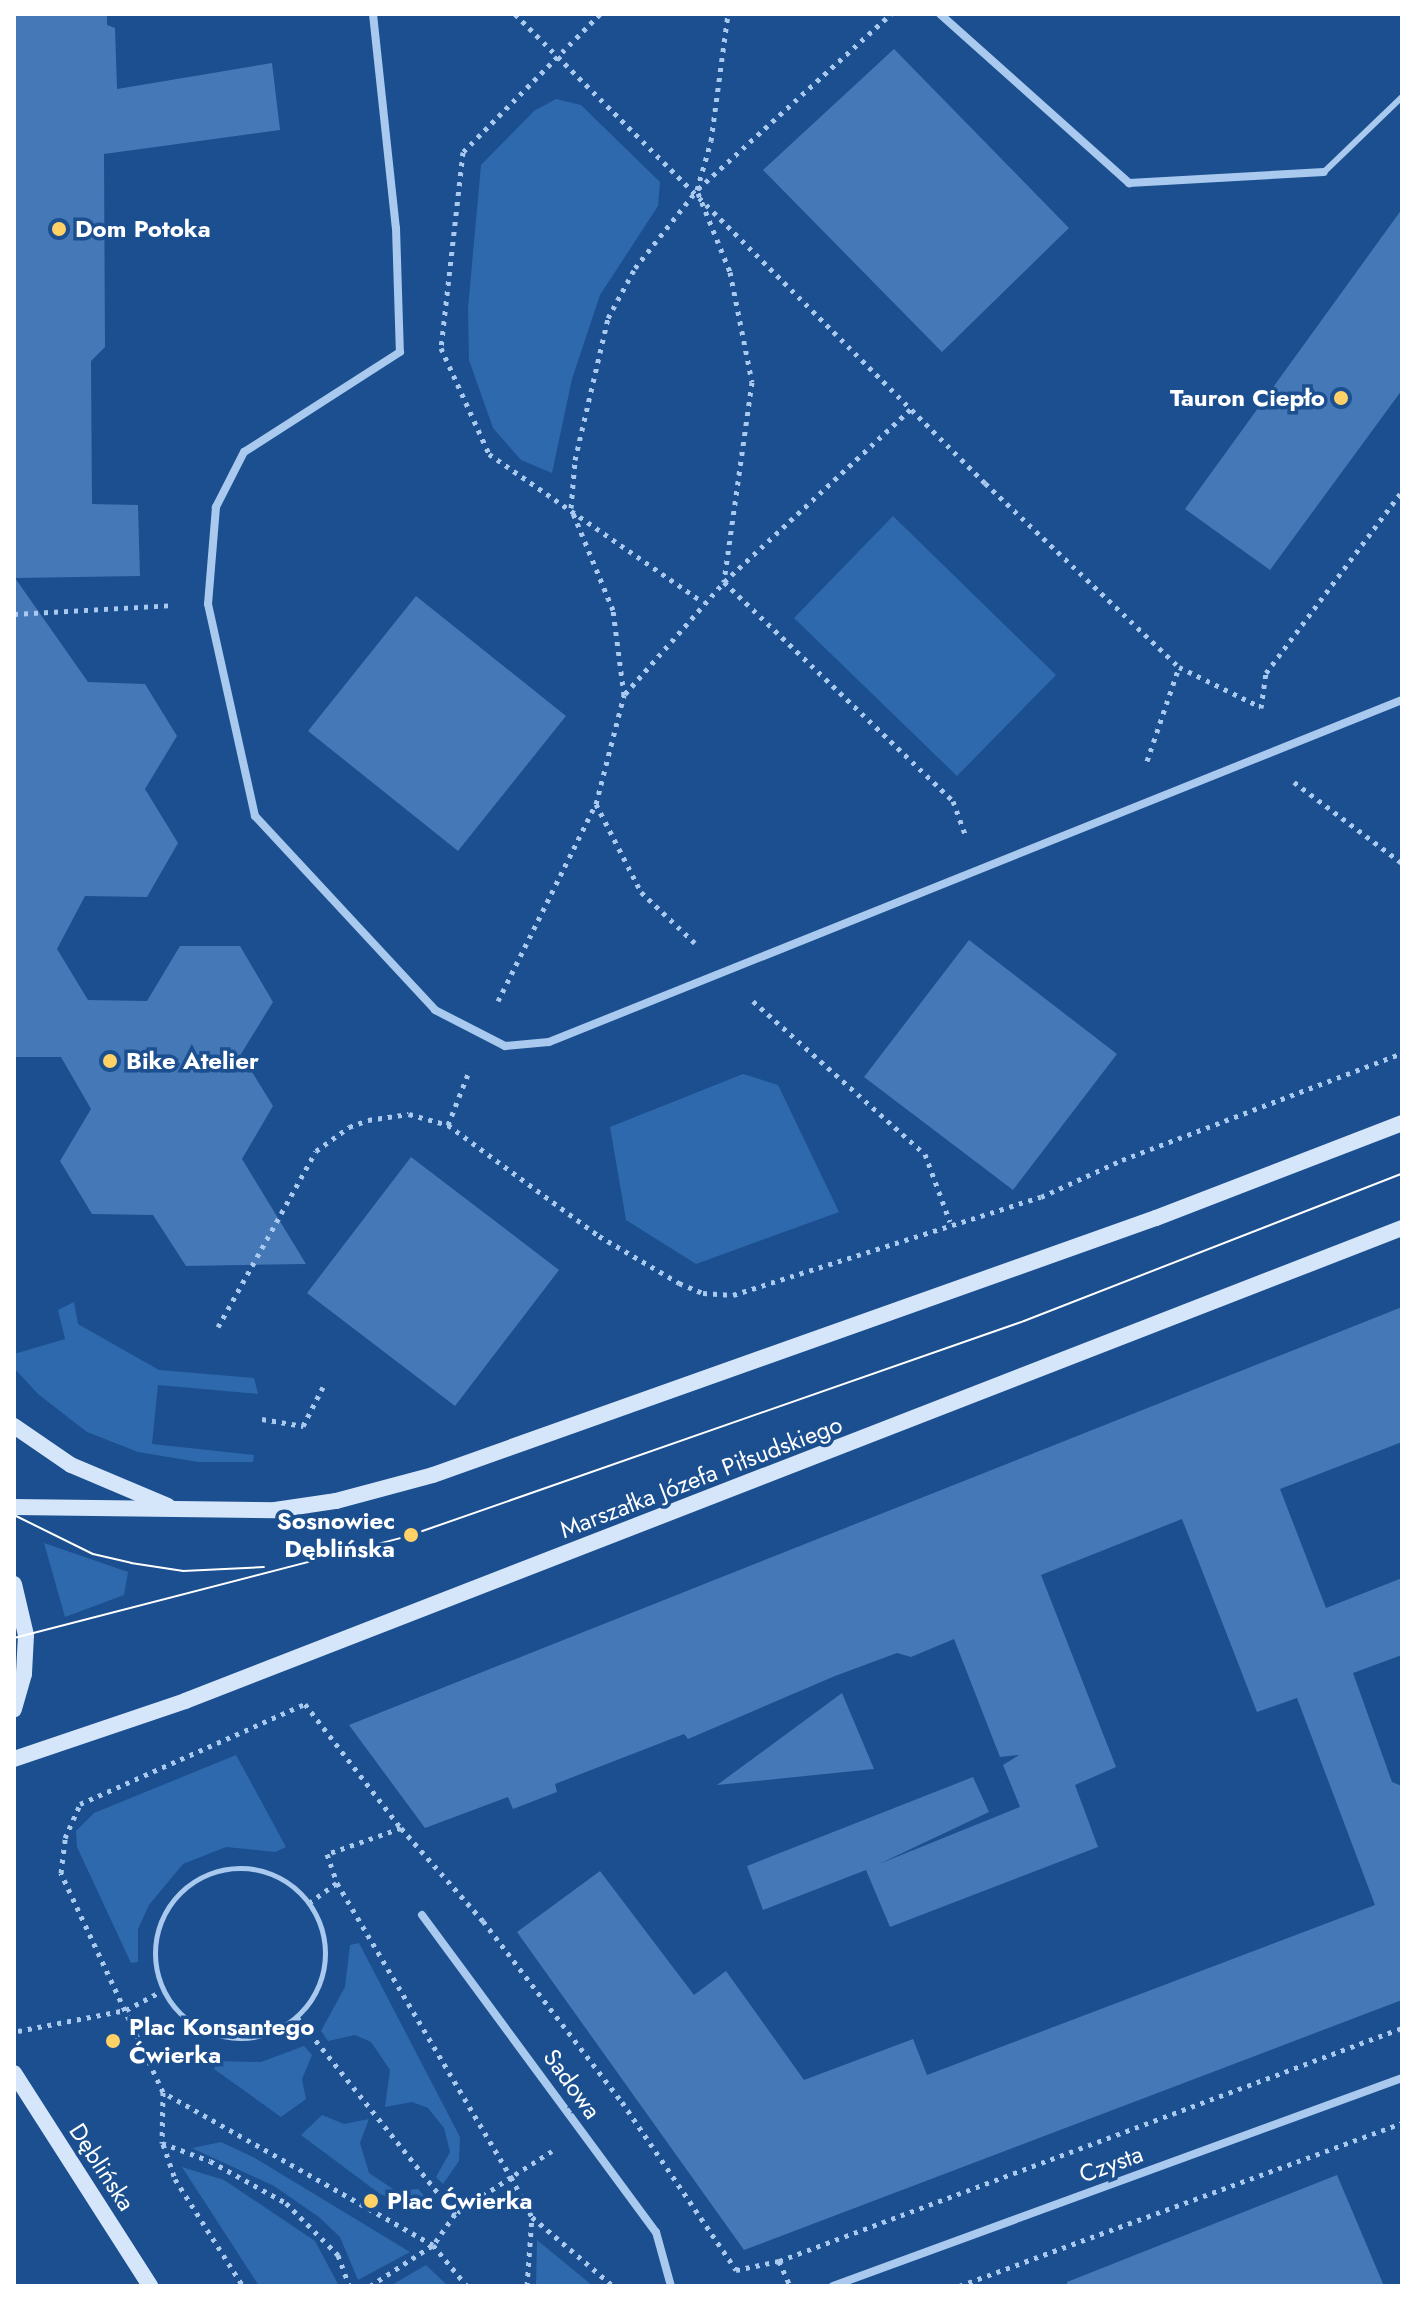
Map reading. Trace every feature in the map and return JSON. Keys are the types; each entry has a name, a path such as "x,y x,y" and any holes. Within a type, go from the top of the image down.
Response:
{"main road":[{"path":"14,1507 275,1510 336,1501 433,1475 1156,1218 1402,1123"},
{"name":"Marszałka Józefa Piłsudskiego","path":"14,1759 229,1684 1402,1228"},
{"path":"14,1426 71,1465 181,1510"},
{"path":"14,1584 26,1635 24,1674 14,1710"},
{"name":"Dęblińska","path":"14,2073 150,2286"}],"street":[{"path":"373,14 396,228 400,352 244,452 216,507 208,604 255,816 435,1010 483,1038 531,1048 1402,700"},
{"path":"940,14 1129,183 1324,172"},
{"name":"Sadowa","path":"422,1915 656,2232 671,2286"},
{"name":"Czysta","path":"833,2286 1402,2078"}],"lane":[{"path":"1324,172 1402,97"}],"path":[{"path":"515,14 1179,667 1261,707"},
{"path":"600,14 463,152 441,348 489,454 703,602"},
{"path":"724,582 746,453 752,382 730,272 697,190 711,141 728,14"},
{"path":"501,993 596,804 624,695 613,610 571,508 589,381 608,318 635,268 697,190 891,14"},
{"path":"624,695 703,602 913,408"},
{"path":"1279,750 1261,707 1266,673 1402,491"},
{"path":"724,582 953,801 978,871"},
{"path":"14,614 208,604"},
{"path":"1131,808 1179,667"},
{"path":"1261,757 1402,863"},
{"path":"596,804 641,892 682,927 721,973 925,1154 950,1222"},
{"path":"218,1327 307,1165 329,1140 349,1127 388,1116 409,1114 448,1125 572,1219 703,1293 733,1295 772,1286 950,1222 1041,1197 1122,1160 1402,1053"},
{"path":"448,1125 462,1090"},
{"path":"262,1419 303,1426 323,1387"},
{"path":"243,2286 175,2179 162,2143 163,2092 61,1873 65,1838 80,1804 305,1704 401,1828 483,1921 622,2102 736,2270 779,2261 1402,2028"},
{"path":"401,1828 327,1854 337,1883 532,2217 613,2286"},
{"path":"254,1869 288,1882 309,1903 325,1944 324,1971 297,2017 256,2037 218,2036 187,2021 161,1991 154,1954 156,1935 172,1901 200,1878 217,1870 254,1869"},
{"path":"309,1903 337,1883"},
{"path":"14,2033 126,2010 161,1991"},
{"path":"297,2017 455,2214"},
{"path":"163,2092 433,2245 467,2286"},
{"path":"370,2286 433,2245 455,2214 622,2102"},
{"path":"959,2286 1402,2123"},
{"path":"162,2143 210,2161 286,2203 338,2255 349,2286"},
{"path":"527,2286 532,2217"},
{"path":"779,2261 790,2286"}],"shaded area":[{"path":"556,99 581,105 660,182 658,206 600,295 572,379 552,473 521,460 493,428 469,360 468,308 481,165 534,111"},
{"path":"893,516 1056,675 957,776 794,618"},
{"path":"743,1074 778,1085 839,1212 696,1264 626,1220 610,1127"},
{"path":"74,1302 78,1324 159,1370 254,1378 258,1394 158,1385 152,1444 254,1455 253,1462 198,1462 138,1452 87,1432 38,1394 14,1368 14,1354 65,1339 58,1310"},
{"path":"44,1543 128,1572 124,1595 65,1617"},
{"path":"236,1755 286,1847 275,1852 226,1847 183,1864 149,1905 138,1929 138,1962 131,1963 77,1847 76,1831 94,1813"},
{"path":"359,1943 460,2137 459,2161 443,2184 436,2177 450,2152 444,2128 428,2108 412,2102 385,2107 390,2070 371,2042 355,2035 328,2041 321,2031 345,1987 350,1945"},
{"path":"304,2046 312,2055 302,2079 306,2099 281,2117 214,2069 218,2061 261,2062"},
{"path":"322,2115 344,2124 369,2119 360,2143 369,2173 396,2191 418,2189 426,2198 401,2202 380,2194 301,2135"},
{"path":"221,2142 253,2157 410,2252 358,2280 340,2237 319,2217 274,2186 192,2148"},
{"path":"182,2167 224,2180 315,2241 339,2286 259,2286"},
{"path":"537,2240 593,2286 536,2286"},
{"path":"426,2265 448,2286 390,2286"}],"building":[{"path":"14,14 107,14 107,25 115,28 117,89 272,63 280,130 104,154 105,347 91,361 92,504 138,505 140,576 15,578 88,682 145,684 177,736 145,789 178,843 147,897 85,896 57,949 88,1000 147,1001 180,946 240,946 273,1002 241,1054 273,1106 242,1159 306,1264 186,1266 153,1215 92,1214 60,1161 91,1109 61,1057 14,1057"},
{"path":"894,49 1069,228 942,352 763,170"},
{"path":"1402,209 1402,390 1270,570 1185,509"},
{"path":"416,596 566,716 458,851 308,731"},
{"path":"969,940 1117,1054 1013,1190 864,1077"},
{"path":"411,1157 559,1270 455,1406 307,1293"},
{"path":"1402,1307 1402,1442 1280,1489 1326,1608 1402,1578 1402,1655 1353,1673 1392,1782 1402,1786 1402,2000 744,2250 517,1932 600,1871 694,1995 726,1971 804,2080 913,2039 927,2075 1375,1905 1297,1698 1257,1712 1182,1519 1041,1575 1116,1767 1075,1785 1098,1847 890,1927 866,1870 763,1910 747,1866 973,1777 989,1812 879,1864 1020,1807 1003,1765 1019,1755 1000,1757 954,1639 911,1657 897,1653 835,1676 688,1739 684,1734 555,1784 557,1792 513,1809 508,1797 425,1828 349,1725"},
{"path":"842,1693 874,1769 717,1785"},
{"path":"1337,2175 1384,2286 1067,2286 1067,2282"}],"tram line":[{"path":"14,1638 411,1535 1024,1321 1402,1174"},
{"path":"14,1515 93,1554 131,1563 183,1571 264,1567"}],"place":[{"name":"Dom Potoka","path":"59,229"},
{"name":"Tauron Ciepło","path":"1341,398"},
{"name":"Bike Atelier","path":"110,1061"},
{"name":"Sosnowiec Dęblińska","path":"411,1535"},
{"name":"Plac Konsantego Ćwierka","path":"113,2041"},
{"name":"Plac Ćwierka","path":"371,2201"}]}
